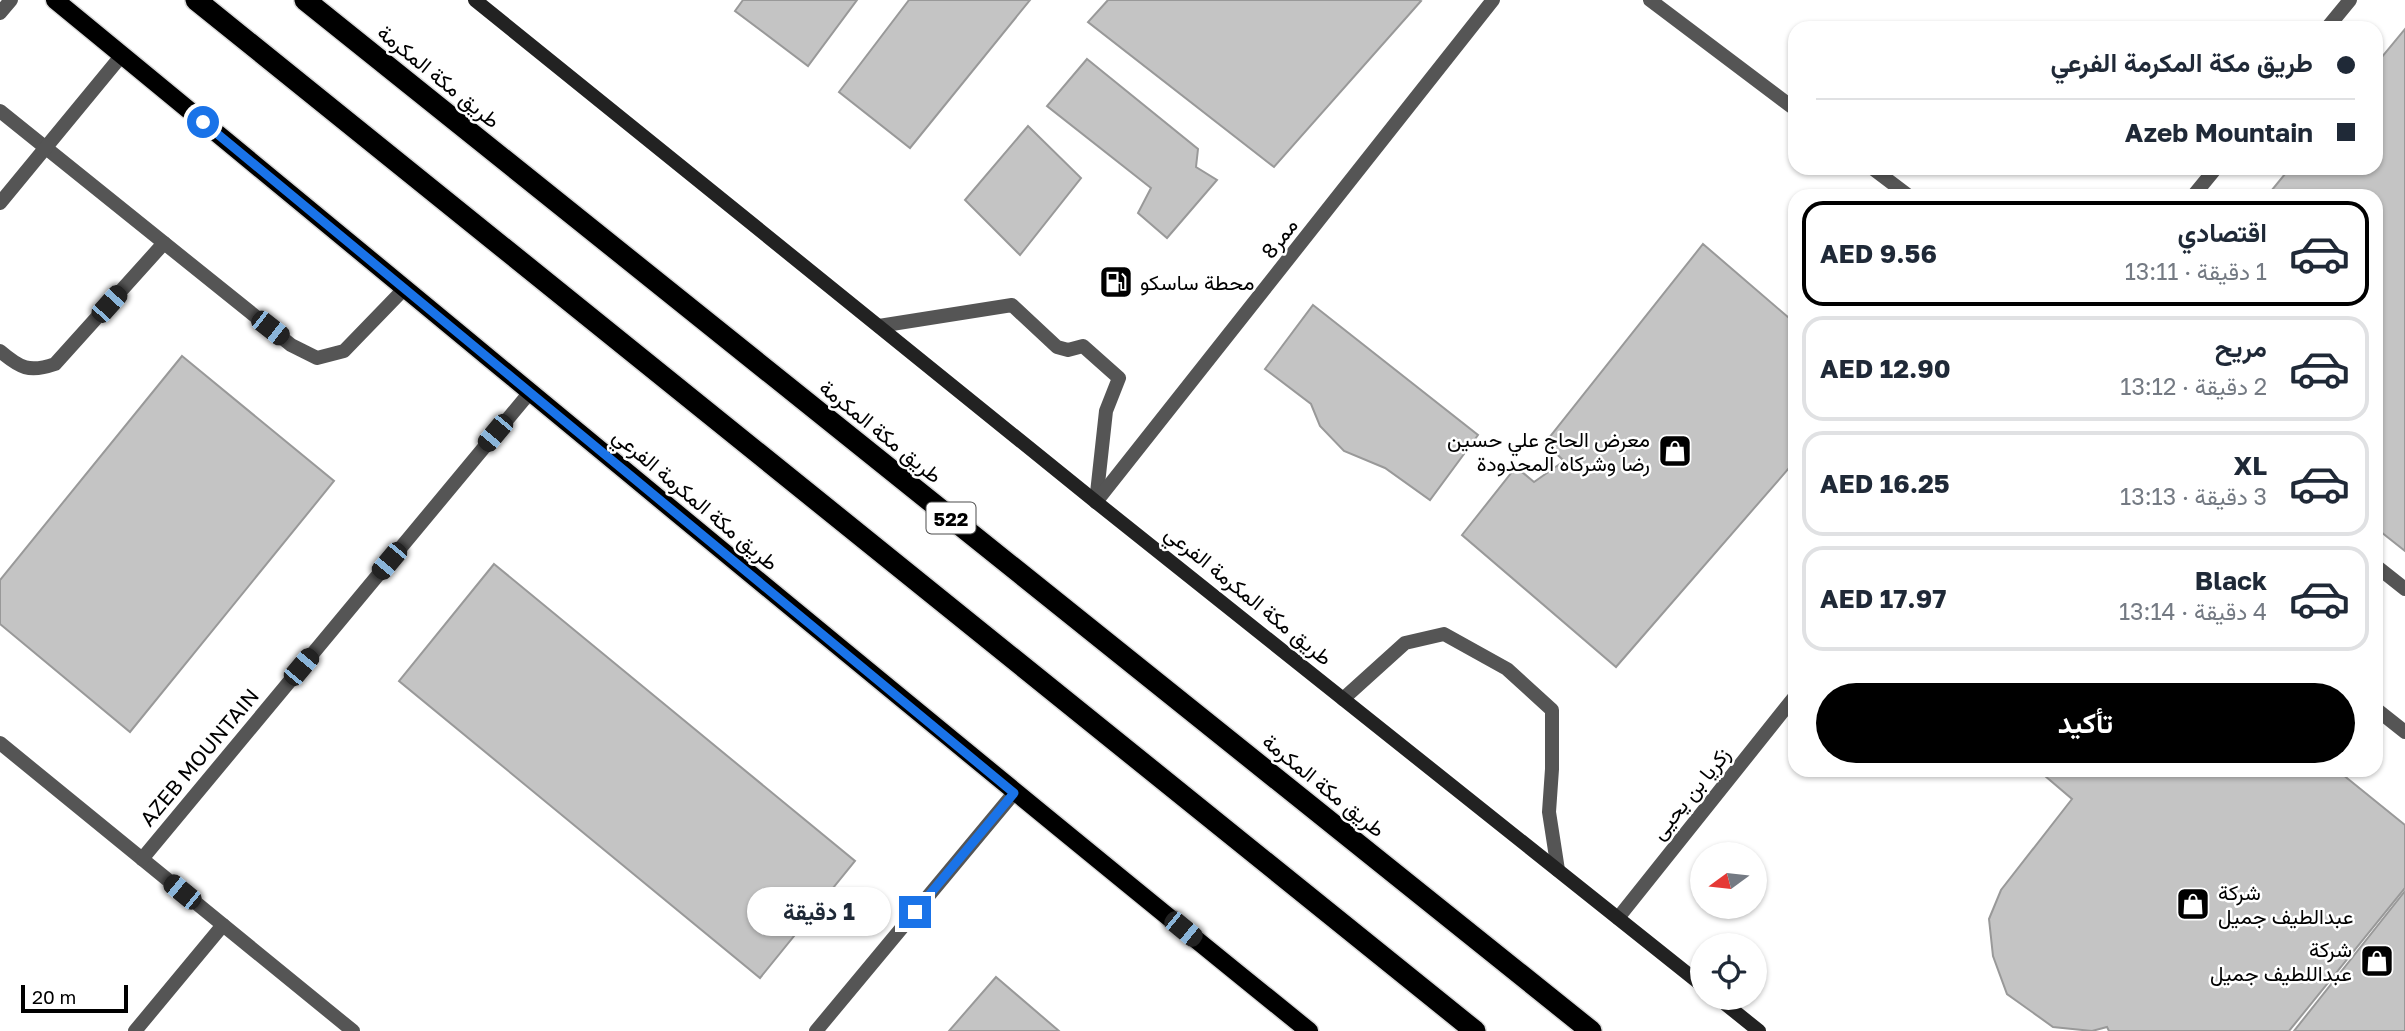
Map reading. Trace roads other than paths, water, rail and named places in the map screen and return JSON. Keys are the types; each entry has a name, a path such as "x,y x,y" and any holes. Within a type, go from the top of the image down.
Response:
{"highway":[{"path":"196,0 1474,1030"},
{"name":"طريق مكة المكرمة","path":"308,3 1591,1031"}],"main road":[{"name":"طريق مكة المكرمة الفرعي","path":"55,0 1014,793 1309,1031"},
{"name":"طريق مكة المكرمة الفرعي","path":"475,0 1096,502 1690,976"},
{"path":"1733,1010 1759,1031"}],"street":[{"path":"0,13 11,0"},
{"name":"ممر8","path":"1096,502 1493,0"},
{"path":"1650,0 1788,104"},
{"path":"2333,21 2350,0"},
{"path":"0,203 122,55"},
{"path":"0,111 291,345 317,358 344,351 405,288"},
{"path":"1881,175 1900,189"},
{"path":"2199,189 2210,175"},
{"path":"0,351 18,366 38,370 55,364 164,243"},
{"path":"879,326 1012,305 1057,347 1068,349 1083,346 1119,378 1106,411 1096,502"},
{"name":"AZEB MOUNTAIN","path":"142,859 531,391"},
{"path":"2383,572 2405,589"},
{"path":"1343,699 1405,643 1444,635 1507,668 1552,709 1549,812 1558,870"},
{"name":"زكريا بن يحيى","path":"1618,918 1788,705"},
{"path":"2383,715 2405,732"},
{"path":"0,743 353,1031"},
{"path":"816,1031 1014,793"},
{"path":"135,1031 223,925"}],"place":[{"name":"محطة ساسكو","path":"1116,282"},
{"name":"معرض الحاج علي حسين رضا وشركاه المحدودة","path":"1675,451"},
{"name":"شركة عبدالطيف جميل","path":"2193,904"},
{"name":"شركة عبداللطيف جميل","path":"2377,961"}]}
